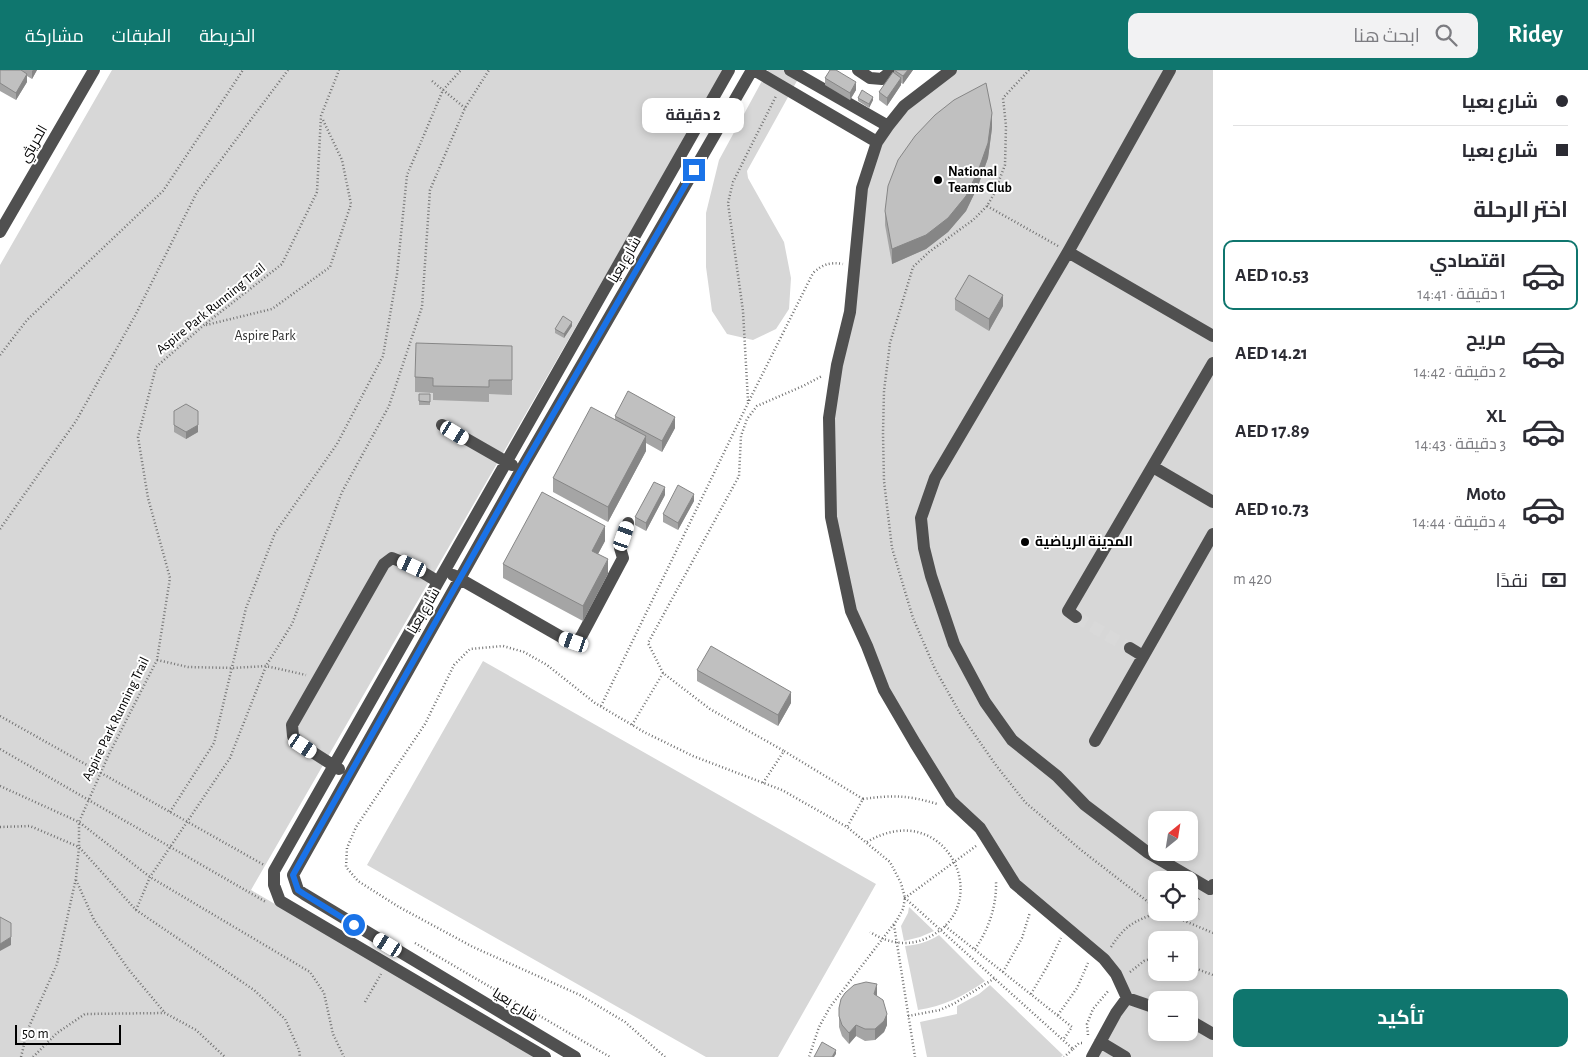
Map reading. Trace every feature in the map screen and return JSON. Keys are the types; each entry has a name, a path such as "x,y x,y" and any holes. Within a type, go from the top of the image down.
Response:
{"street":[{"name":"الحريثي","path":"0,232 94,70"},
{"name":"شارع بعيا","path":"274,871 505,461 729,70"},
{"name":"شارع بعيا","path":"575,1057 298,890 293,875 521,470 753,70"},
{"path":"753,70 782,85 877,142"},
{"path":"790,70 888,126"},
{"path":"858,70 870,78 882,79 892,70"},
{"path":"950,70 904,106 888,126 877,142 862,188 853,265 850,312 837,366 829,418 832,517 851,611 884,690 952,801 980,828 1015,884 1104,959 1116,974 1127,998 1148,1005"},
{"path":"1170,70 1068,252 935,478 921,518 928,567 954,644 985,702 1012,740 1057,776 1085,805 1147,852 1210,889 1213,884"},
{"path":"1068,252 1213,336"},
{"path":"1076,617 1068,611 1213,363"},
{"path":"442,425 521,470"},
{"path":"1153,467 1213,502"},
{"path":"444,570 563,638 574,642 582,634 623,558 620,548 628,523"},
{"path":"1095,741 1213,534"},
{"path":"348,775 303,746 293,736 292,725 384,564 392,558 400,560 437,581"},
{"path":"1130,648 1143,656"},
{"path":"274,871 274,885 280,901 546,1057"},
{"path":"1092,1057 1127,998"},
{"path":"1198,1025 1213,1034"},
{"path":"1100,1042 1125,1057"}],"path":[{"path":"0,355 27,320 163,191 243,70"},
{"path":"0,529 76,422 136,314 197,192 288,70"},
{"name":"Aspire Park Running Trail","path":"21,1057 28,1029 57,964 76,878 79,847 78,822 157,660 170,578 148,498 138,437 156,367 204,325 282,264 317,192 321,116 339,70"},
{"path":"170,812 214,743 246,608 275,532 337,444 383,356 398,274 407,174 443,90 461,70"},
{"path":"136,910 150,877 230,758 266,666 292,624 342,492 389,406 422,307 430,190 465,108 488,70"},
{"path":"1029,70 1003,98 1006,126 1005,165 994,194 987,206 973,220 929,252 912,268 900,305 890,343 884,391 882,433 884,481 892,548 913,618 935,669 960,715 995,764 1025,802 1080,850 1148,902"},
{"path":"432,81 465,108"},
{"path":"748,403 743,311 730,219 729,194 732,182 782,85"},
{"path":"204,325 272,309 330,267 351,204 342,160 321,116"},
{"path":"987,206 1068,252"},
{"path":"601,706 813,272 821,265 832,262 853,265"},
{"path":"837,366 803,386 757,406 747,419 740,436 739,476 648,644 663,673 710,709 784,750 863,799 901,796 941,805"},
{"path":"665,1057 625,1022 580,995 473,947 399,907 358,881 346,867 347,848 356,826 425,724 454,665 470,649 503,646 524,652 548,665 601,706 632,725 692,756 782,790 847,827 890,862 901,883 905,898 903,909 894,924 830,1007 819,1027 809,1057"},
{"path":"157,660 188,667 233,668 266,666 302,673 317,682"},
{"path":"632,725 663,673"},
{"path":"0,716 274,871"},
{"path":"0,749 272,906 280,901"},
{"path":"763,784 784,750"},
{"path":"0,786 78,822 150,877 310,972 324,993 334,1034 344,1057"},
{"path":"847,827 863,799"},
{"path":"0,827 30,826 79,847 136,910 254,990 285,1019 299,1050 300,1057"},
{"path":"866,842 893,830 908,830 922,833 946,849 960,875 961,890 958,905 952,919 942,930 920,942 897,943 882,940 870,932"},
{"path":"905,898 986,838"},
{"path":"975,950 988,928 993,912 996,877"},
{"name":"Aspire Park Running Trail","path":"76,878 94,920 129,970 165,1013"},
{"path":"905,898 1073,1049"},
{"path":"1003,972 1022,938 1033,899"},
{"path":"1104,959 1118,936 1131,923 1148,916"},
{"path":"1185,921 1213,933"},
{"path":"894,924 915,1057"},
{"path":"946,926 1072,1027 1063,1040"},
{"path":"1031,994 1048,965 1064,926"},
{"path":"412,942 610,1057"},
{"path":"1058,1016 1077,988 1093,950"},
{"path":"364,1002 387,964"},
{"path":"1198,969 1213,975"},
{"path":"908,1016 940,1010 995,978"},
{"path":"34,1057 57,1033 86,1014 165,1013 196,1030 225,1057"},
{"path":"1064,1057 1079,1043 1084,1043"}],"green space":[{"name":"Aspire Park","path":"112,70 724,70 251,890 535,1057 0,1057 0,265"},
{"path":"768,70 803,70 747,171 748,178 784,242 791,278 789,309 776,329 753,340 727,334 712,311 706,267 706,213 719,160"},
{"name":"المدينة الرياضية","path":"951,70 1213,70 1213,1057 1092,1057 1127,998 1120,980 1015,884 951,801 915,743 851,611 831,517 829,418 862,188 888,126"},
{"path":"483,661 876,884 778,1057 706,1057 367,865"},
{"path":"909,907 934,931 904,941 901,926"},
{"path":"939,935 985,981 953,1000 918,1010 905,946 923,943"},
{"path":"990,985 1063,1055 1061,1057 927,1057 920,1022 957,1014 957,1006 979,994"}],"building":[{"path":"0,70 21,70 27,74 16,93 0,83"},
{"path":"830,70 836,70 856,82 850,93 825,78"},
{"path":"894,70 908,70 903,76"},
{"path":"893,72 901,78 887,98 879,92"},
{"name":"National Teams Club","path":"986,83 992,113 988,143 966,196 948,218 926,235 892,249 885,211 888,186 898,160 915,136 935,115 954,100"},
{"path":"862,90 873,97 869,104 858,98"},
{"path":"969,275 1003,295 989,319 955,299"},
{"path":"563,316 572,322 564,334 555,329"},
{"path":"416,343 512,346 512,380 489,380 489,387 433,386 433,378 415,377"},
{"path":"628,391 675,417 662,441 615,416"},
{"path":"419,394 430,394 430,402 419,401"},
{"path":"186,404 198,411 198,425 186,432 174,425 174,411"},
{"path":"591,407 646,436 608,507 553,478"},
{"path":"654,482 665,487 646,523 635,517"},
{"path":"678,485 694,494 678,523 663,514"},
{"path":"542,492 605,526 592,551 608,559 583,606 503,564"},
{"path":"711,646 791,692 778,715 697,670"},
{"path":"0,917 11,923 11,937 0,944"},
{"path":"866,982 877,984 874,994 883,1000 887,1014 884,1021 875,1029 865,1029 856,1025 849,1033 842,1025 839,1016 841,999 854,985"},
{"path":"822,1042 836,1050 832,1057 814,1057"}],"tunnel":[{"path":"1076,617 1130,648"}],"place":[{"name":"National Teams Club","path":"938,180"},
{"name":"المدينة الرياضية","path":"1025,542"}],"route":[{"path":"354,925 298,890 293,875 521,470 694,170"}]}
